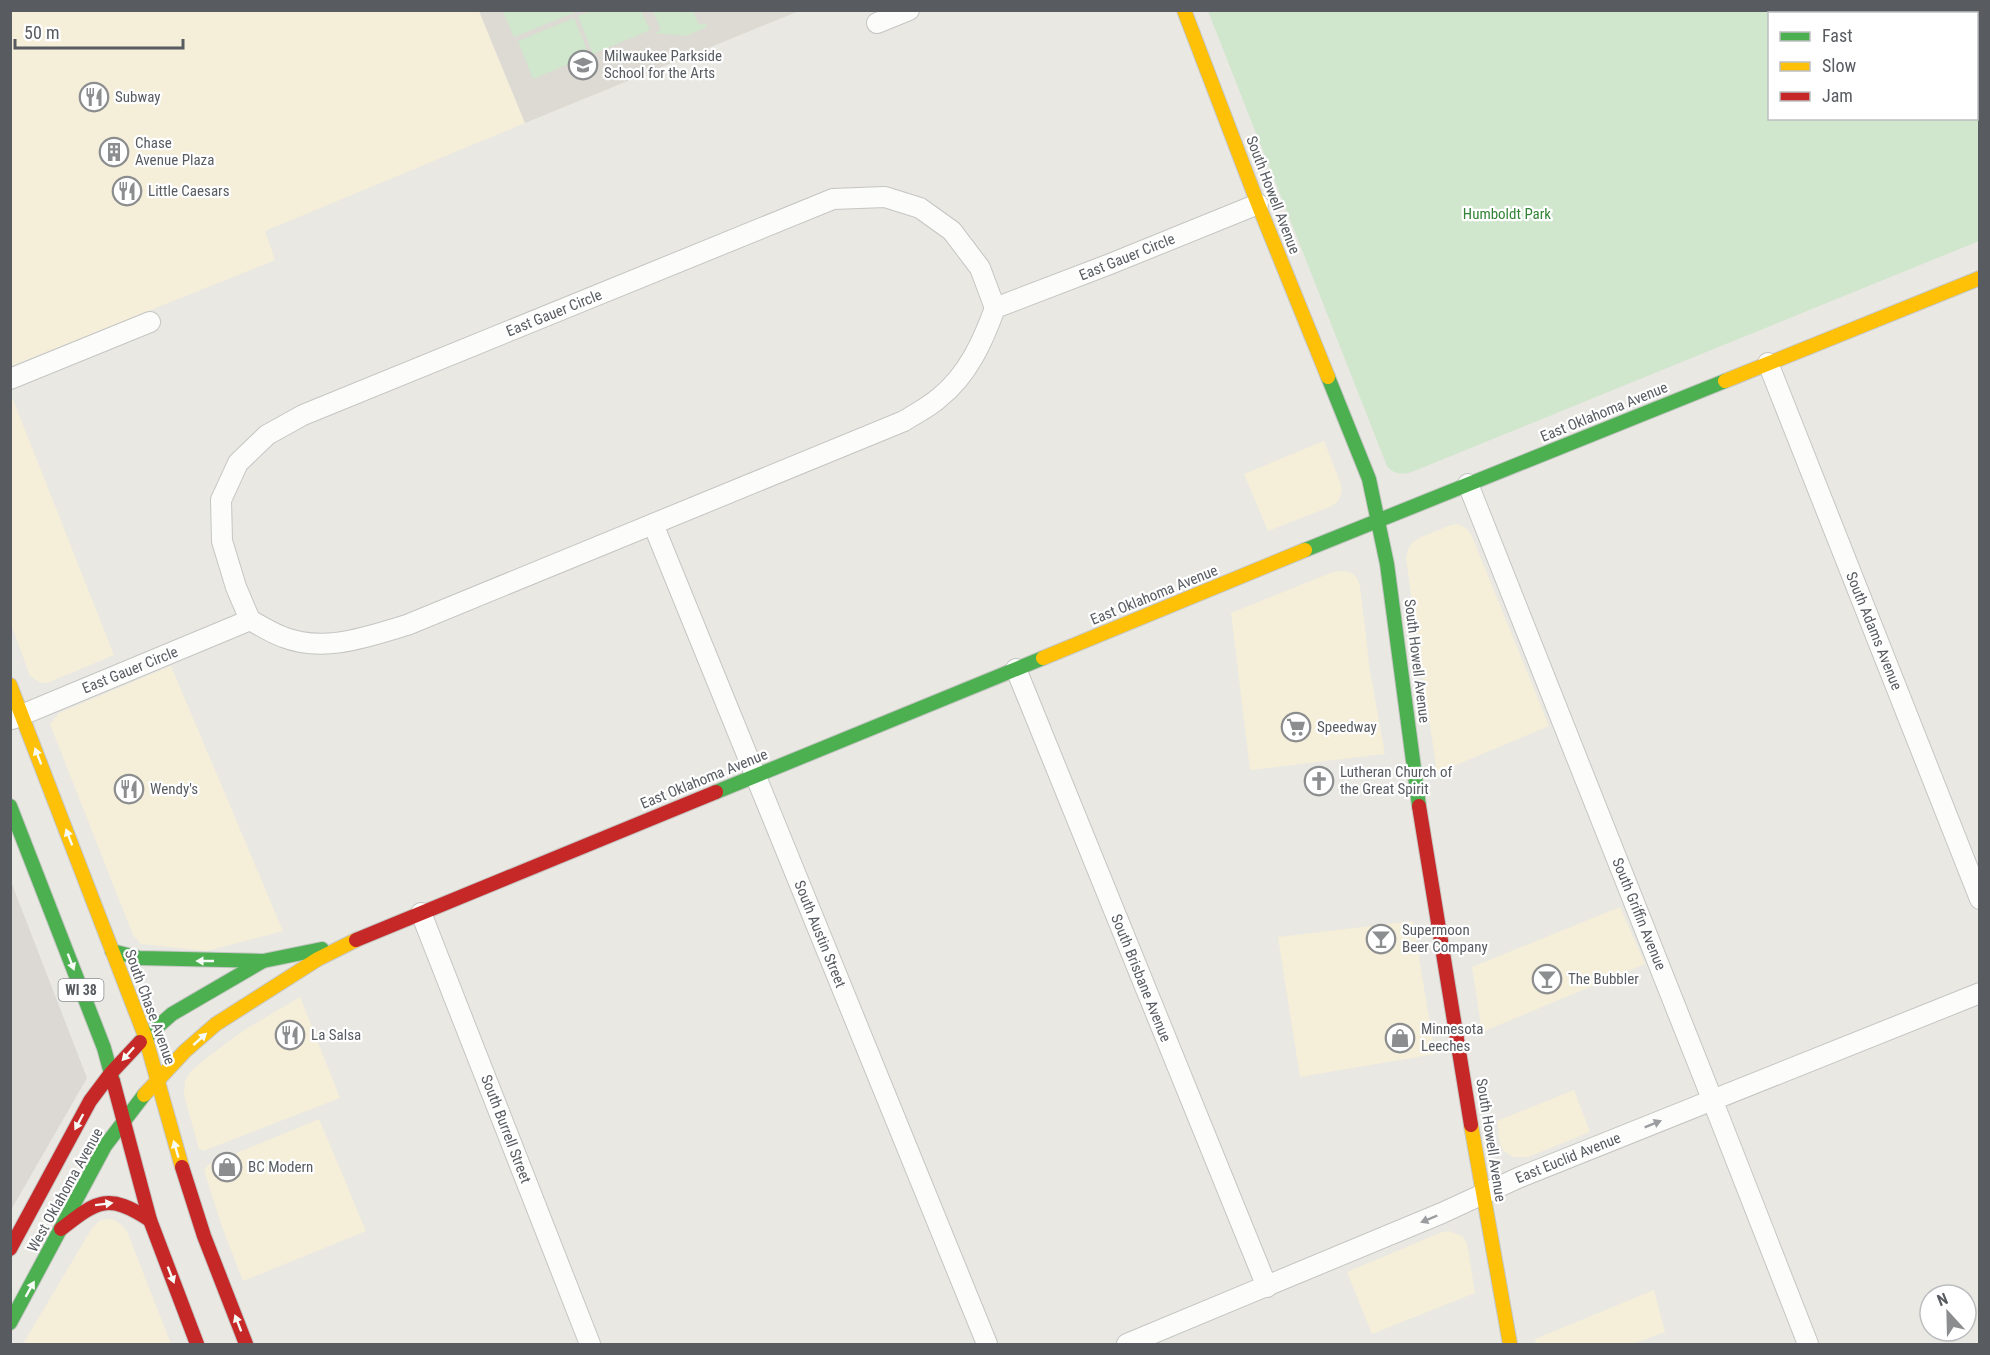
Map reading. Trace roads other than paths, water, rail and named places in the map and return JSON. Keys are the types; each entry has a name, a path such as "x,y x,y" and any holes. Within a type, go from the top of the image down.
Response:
{"main road":[{"name":"South Howell Avenue","path":"1184,10 1258,204 1369,479 1388,564 1418,799 1510,1344"},
{"name":"East Oklahoma Avenue","path":"158,1080 217,1024 295,972 341,946 1468,484 1980,278"},
{"name":"South Chase Avenue","path":"10,685 16,717 79,878 112,951 145,1036 191,1196 246,1344"},
{"name":"WI 38","path":"10,806 48,890 100,1036 150,1220 198,1344"},
{"name":"East Oklahoma Avenue","path":"145,1036 172,1014 263,961 341,946"},
{"path":"112,951 139,958 263,961"},
{"name":"West Oklahoma Avenue","path":"10,1249 90,1101 111,1073 145,1036"},
{"name":"West Oklahoma Avenue","path":"10,1323 105,1146 123,1120 158,1080"},
{"path":"62,1229 90,1207 103,1202 131,1207 150,1220"}],"street":[{"path":"877,23 909,10"},
{"name":"East Gauer Circle","path":"16,717 250,620 236,587 222,541 221,500 238,463 267,435 303,415 833,199 885,197 920,208 952,231 980,268 995,308 1258,204"},
{"path":"250,620 284,638 321,645 359,640 406,625 904,421 939,398 963,374 982,342 995,308"},
{"path":"10,379 150,322"},
{"name":"South Adams Avenue","path":"1768,363 1980,899"},
{"name":"South Griffin Avenue","path":"1468,484 1808,1344"},
{"name":"South Austin Street","path":"653,524 987,1344"},
{"name":"South Brisbane Avenue","path":"1016,669 1267,1287"},
{"name":"South Burrell Street","path":"421,913 590,1344"},
{"name":"East Euclid Avenue","path":"1128,1344 1286,1279 1518,1178 1980,993"}],"place":[{"name":"Milwaukee Parkside School for the Arts","path":"583,65"},
{"name":"Subway","path":"94,97"},
{"name":"Chase Avenue Plaza","path":"114,152"},
{"name":"Little Caesars","path":"127,191"},
{"name":"Speedway","path":"1296,727"},
{"name":"Lutheran Church of the Great Spirit","path":"1319,781"},
{"name":"Wendy's","path":"129,789"},
{"name":"Supermoon Beer Company","path":"1381,939"},
{"name":"The Bubbler","path":"1547,979"},
{"name":"La Salsa","path":"290,1035"},
{"name":"Minnesota Leeches","path":"1400,1038"},
{"name":"BC Modern","path":"227,1167"}],"park label":[{"name":"Humboldt Park","path":"1507,214"}]}
